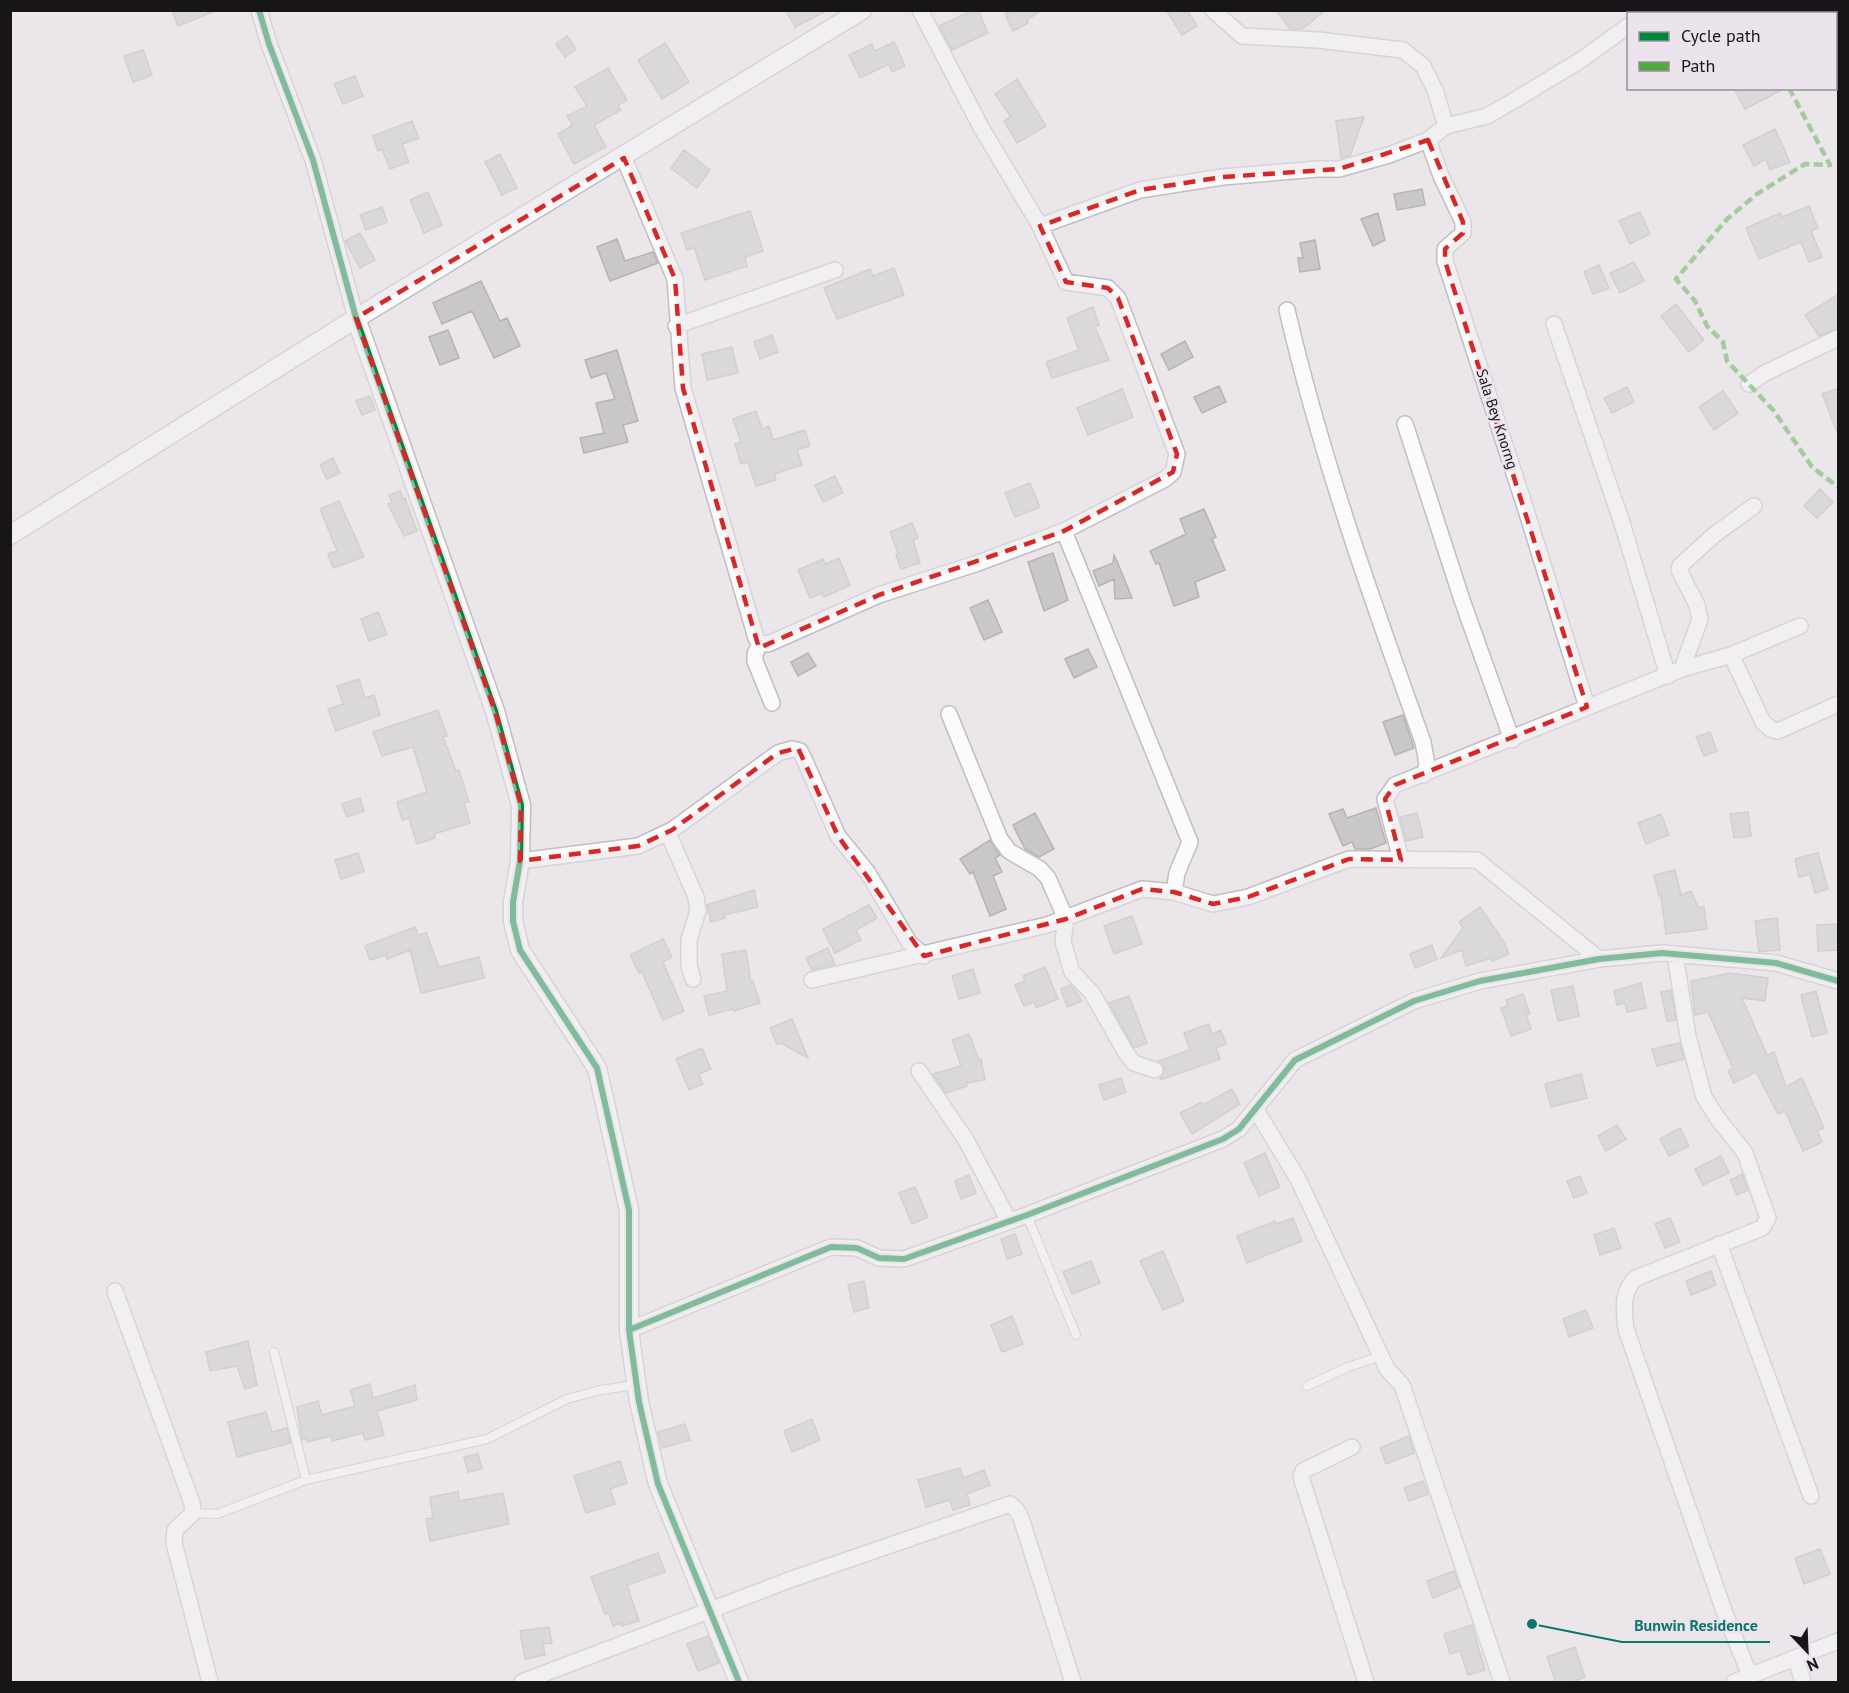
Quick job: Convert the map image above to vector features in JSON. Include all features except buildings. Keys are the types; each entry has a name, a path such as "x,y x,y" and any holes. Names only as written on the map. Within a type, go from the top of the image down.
{"street":[{"path":"259,10 269,44 313,160 352,321 495,711 521,805 520,861 513,902 513,921 520,950 597,1068 629,1210 629,1330 636,1385 658,1484 740,1683"},
{"path":"760,643 773,642 879,595 978,563 1064,531 1165,479 1173,472 1177,454 1118,298 1108,288 1066,282 1040,226 982,129 920,10"},
{"path":"1213,10 1242,36 1318,40 1403,50 1423,66 1436,90 1446,126"},
{"path":"10,535 319,341 624,158 861,11"},
{"path":"1040,226 1140,190 1223,177 1339,169 1389,155 1428,140 1446,126 1487,116 1581,60 1627,27"},
{"name":"Sala Bey Knorng","path":"1428,140 1441,176 1463,222 1463,233 1445,249 1445,261 1531,523 1587,707"},
{"path":"624,158 675,279 678,291 676,326 687,408 756,638 760,643"},
{"path":"676,326 835,270"},
{"path":"1287,310 1303,379 1353,543 1423,742 1427,764 1424,776"},
{"path":"1554,324 1675,673"},
{"path":"1749,384 1765,373 1839,338"},
{"path":"1405,424 1462,600 1512,740"},
{"path":"1675,673 1700,619 1697,604 1679,570 1680,566 1714,535 1754,506"},
{"path":"1064,531 1190,843 1177,873 1174,892"},
{"path":"1401,860 1384,799 1395,785 1424,776 1587,707 1675,673 1731,655 1800,626"},
{"path":"760,643 755,660 772,703"},
{"path":"1731,655 1763,722 1771,729 1784,731 1839,704"},
{"path":"949,714 1000,839 1009,851 1044,873 1066,919 1063,942 1072,972 1092,993 1134,1063 1155,1070"},
{"path":"520,861 638,846 668,832 778,753 792,749 800,752 838,836 868,873 909,942 924,956"},
{"path":"668,832 696,897 698,911 689,939 689,966 693,979"},
{"path":"812,980 924,956 1066,919 1142,889 1174,892 1213,904 1248,897 1349,859 1477,860 1599,959"},
{"path":"629,1330 831,1247 857,1248 879,1258 904,1259 1028,1215 1222,1139 1239,1129 1295,1060 1414,1001 1480,981 1599,959 1675,954 1776,963 1839,981"},
{"path":"1675,954 1688,1036 1704,1097 1745,1153 1768,1218 1762,1228 1635,1278 1626,1291 1624,1312 1626,1329 1694,1527 1750,1676"},
{"path":"919,1071 966,1140 1008,1221"},
{"path":"1256,1110 1298,1179 1387,1369 1402,1385 1502,1683"},
{"path":"1719,1244 1811,1496"},
{"path":"115,1291 192,1503 193,1513 175,1530 174,1543 210,1683"},
{"path":"1352,1447 1303,1471 1301,1477 1366,1683"},
{"path":"522,1683 709,1611 1010,1504 1021,1518 1073,1683"},
{"path":"1734,1683 1839,1641"},
{"path":"1796,1659 1803,1683"}],"lane":[{"path":"1028,1215 1076,1335"},
{"path":"274,1352 306,1479"},
{"path":"1307,1386 1348,1367 1381,1356"},
{"path":"193,1513 217,1514 306,1479 487,1439 567,1399 600,1390 636,1385"}],"highlighted area":[{"path":"1428,140 1463,222 1463,233 1445,249 1445,261 1587,707 1395,785 1385,799 1401,860 1349,859 1248,897 1213,904 1174,892 1142,889 1066,919 924,956 838,836 798,748 778,753 672,830 638,846 520,861 521,805 495,711 356,318 624,158 675,279 683,388 759,648 879,595 1064,531 1173,472 1177,454 1118,298 1108,288 1066,282 1040,226 1140,190 1223,177 1339,169"}],"marked path":[{"path":"1790,90 1830,165 1805,164 1757,194 1727,219 1676,279 1695,301 1707,326 1723,342 1727,361 1774,411 1812,467 1838,487"}],"cycle path":[{"path":"259,10 269,44 313,160 356,318 495,711 521,805 520,861 513,902 513,921 520,950 597,1068 629,1210 629,1330 639,1402 658,1484 739,1682"},
{"path":"629,1330 831,1247 857,1248 879,1258 904,1259 1027,1215 1223,1139 1239,1129 1295,1060 1414,1001 1480,981 1599,959 1662,953 1776,963 1838,981"}],"place":[{"name":"Bunwin Residence","path":"1532,1624"}]}
